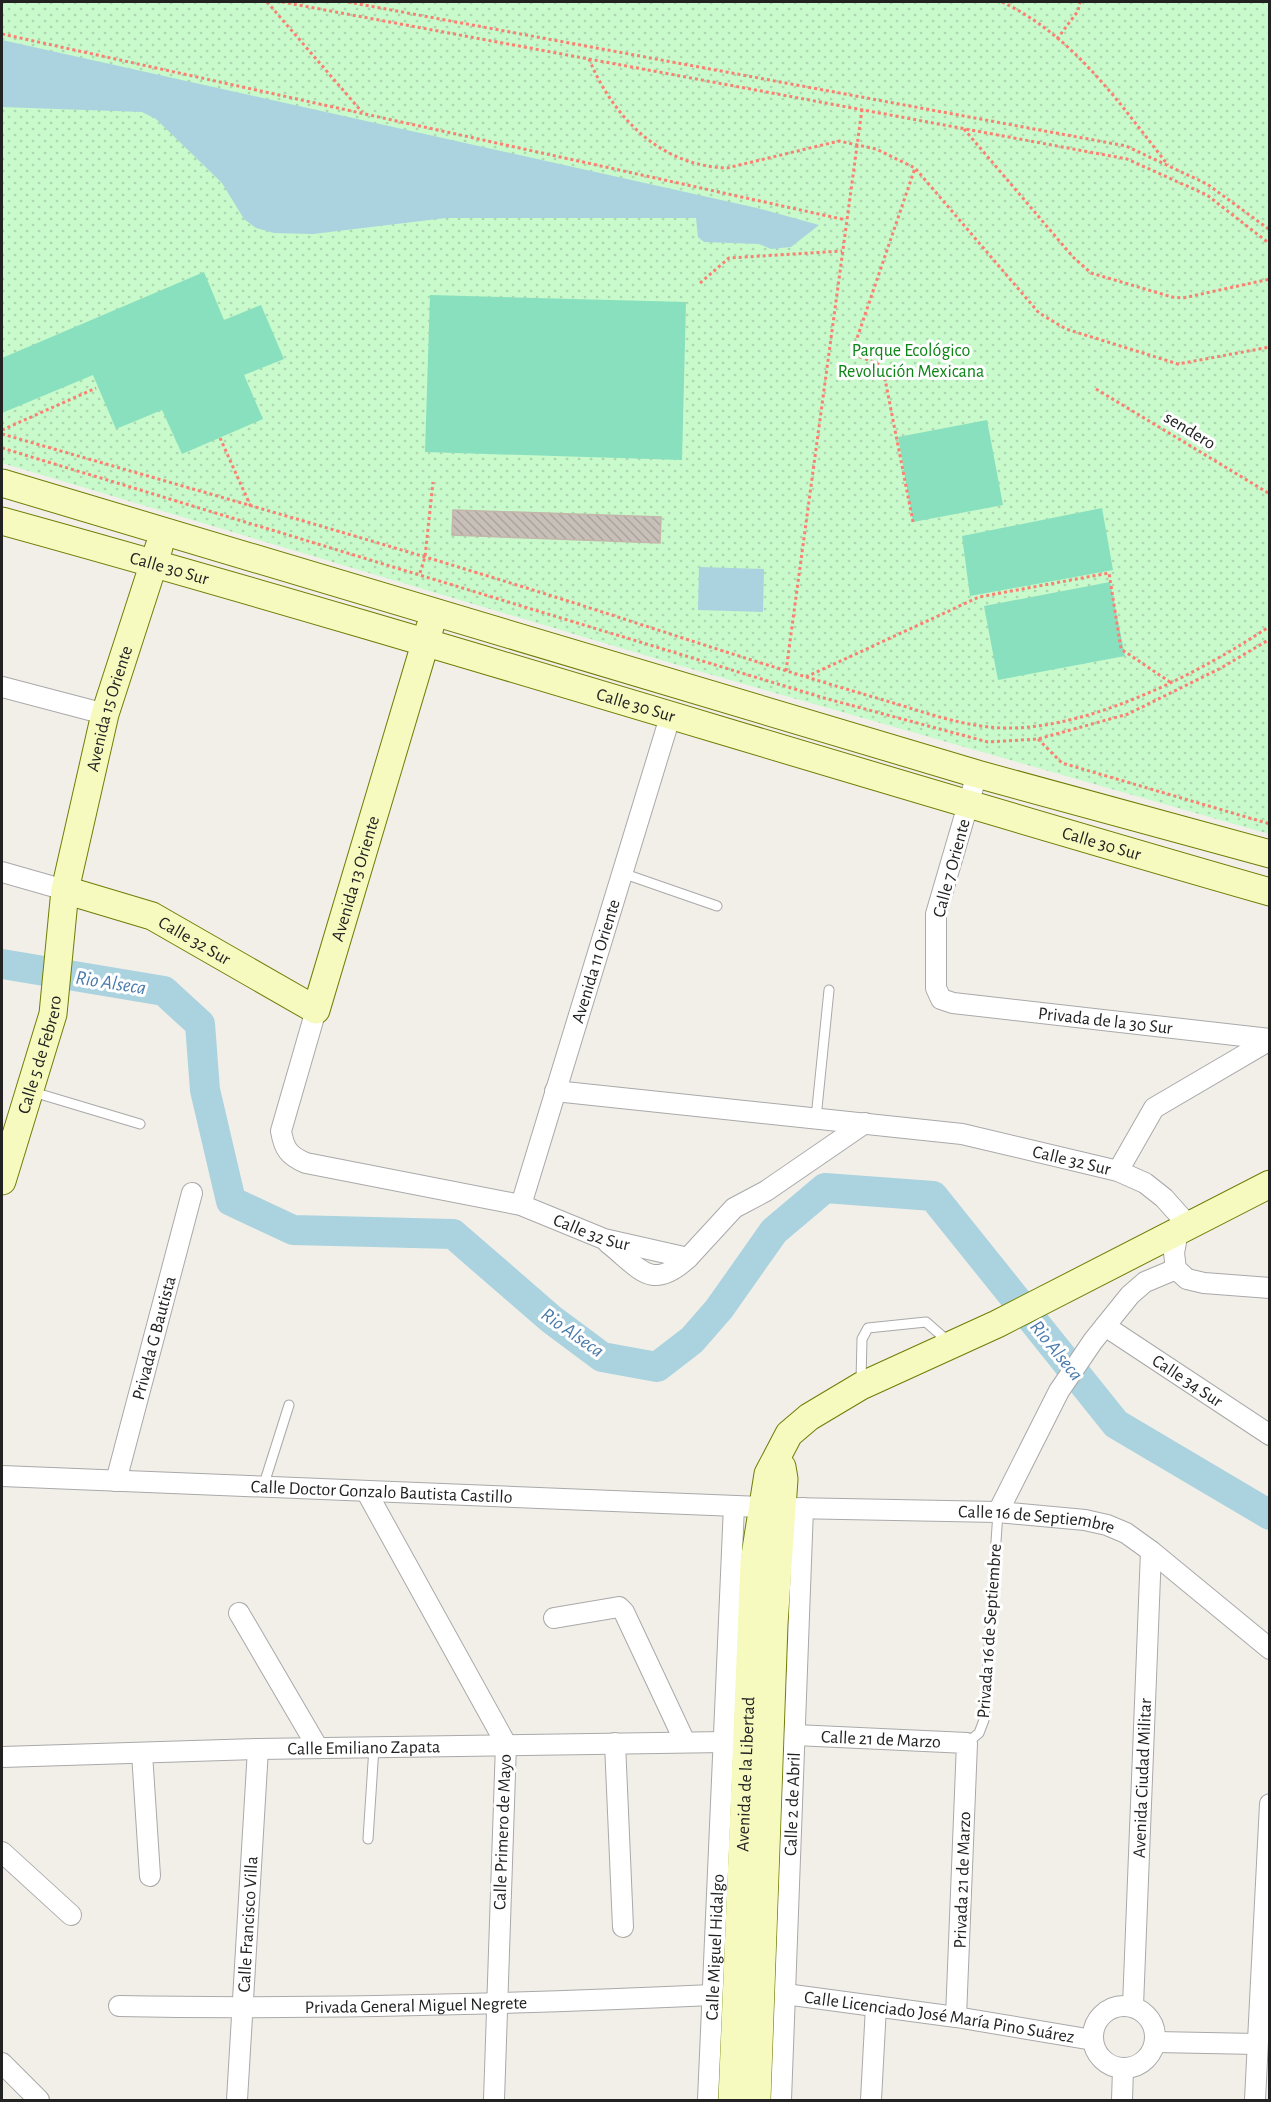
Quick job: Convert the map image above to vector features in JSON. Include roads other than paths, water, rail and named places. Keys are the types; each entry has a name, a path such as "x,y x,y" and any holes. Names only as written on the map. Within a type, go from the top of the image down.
{"main road":[{"name":"Calle 30 Sur","path":"2,483 977,774 1269,854"},
{"name":"Calle 30 Sur","path":"2,521 154,563 968,806 1269,892"},
{"name":"Avenida 15 Oriente","path":"65,890 105,714 164,530"},
{"name":"Avenida 13 Oriente","path":"316,1010 435,611"},
{"name":"Calle 32 Sur","path":"65,890 152,916 316,1010"},
{"name":"Calle 5 de Febrero","path":"2,1181 53,1014 65,890"},
{"name":"Avenida de la Libertad","path":"732,2100 763,1624 784,1479 779,1453 789,1434 809,1417 861,1386 997,1324 1269,1184"},
{"name":"Avenida de la Libertad","path":"757,2100 763,1624"}],"street":[{"path":"2,687 105,714"},
{"name":"Avenida 11 Oriente","path":"521,1205 670,717"},
{"name":"Calle 7 Oriente","path":"941,999 936,988 936,914 977,774"},
{"path":"2,872 65,890"},
{"name":"Privada de la 30 Sur","path":"941,999 953,1003 1269,1039"},
{"name":"Avenida 13 Oriente","path":"283,1146 281,1131 316,1010"},
{"path":"1118,1171 1154,1108 1269,1039"},
{"name":"Calle 32 Sur","path":"555,1091 962,1134 1118,1171 1151,1188 1164,1198 1183,1228"},
{"name":"Calle 32 Sur","path":"283,1146 292,1157 306,1163 521,1205 604,1239 688,1258 734,1209 766,1191 865,1123"},
{"name":"Privada G Bautista","path":"116,1481 192,1193"},
{"path":"1183,1228 1174,1253 1176,1269 1187,1279 1204,1283 1269,1288"},
{"path":"1117,1263 1130,1277 1130,1295"},
{"path":"998,1512 1059,1391 1099,1334 1130,1295 1158,1275 1176,1269"},
{"name":"Calle 34 Sur","path":"1099,1334 1269,1435"},
{"name":"Calle Doctor Gonzalo Bautista Castillo","path":"2,1476 781,1508"},
{"name":"Calle Primero de Mayo","path":"366,1491 506,1744 494,2100"},
{"name":"Calle Miguel Hidalgo","path":"708,2100 734,1506"},
{"name":"Calle 16 de Septiembre","path":"781,1508 998,1512 1085,1520 1107,1525 1126,1533 1151,1551 1269,1649"},
{"name":"Calle 2 de Abril","path":"781,1508 795,1735 781,2100"},
{"name":"Avenida Ciudad Militar","path":"1133,2006 1151,1551"},
{"path":"554,1618 619,1607 685,1742"},
{"path":"238,1613 318,1748"},
{"name":"Calle 21 de Marzo","path":"795,1735 967,1743"},
{"name":"Calle Emiliano Zapata","path":"2,1757 258,1749 725,1742"},
{"path":"615,1743 623,1927"},
{"name":"Privada 21 de Marzo","path":"956,2017 967,1743"},
{"name":"Calle Francisco Villa","path":"237,2100 258,1749"},
{"path":"142,1753 150,1876"},
{"path":"1255,2100 1266,1926 1269,1804"},
{"path":"2,1852 71,1915"},
{"name":"Calle Licenciado José María Pino Suárez","path":"785,1994 956,2017 1092,2040"},
{"name":"Privada General Miguel Negrete","path":"119,2006 243,2008 496,2004 712,1995"},
{"path":"871,2100 876,2006"},
{"path":"1118,2006 1133,2006 1146,2014 1155,2027 1156,2042 1150,2056 1138,2066 1123,2069 1108,2065 1098,2054 1092,2040 1095,2025 1104,2012 1118,2006"},
{"path":"1156,2042 1257,2044"},
{"path":"2,2063 39,2100"},
{"path":"1122,2100 1123,2069"}],"lane":[{"path":"622,873 717,906"},
{"path":"816,1118 829,990"},
{"path":"29,1090 140,1124"},
{"path":"861,1386 862,1339 868,1328 926,1322 952,1344"},
{"path":"263,1487 289,1405"},
{"name":"Privada 16 de Septiembre","path":"967,1743 979,1733 984,1720 998,1512"},
{"path":"368,1839 374,1747"}],"water":[{"path":"2,40 757,208 819,225 791,247 771,249 759,244 704,242 698,237 696,218 446,218 313,234 274,233 256,228 244,219 222,183 156,119 142,112 2,107"},
{"path":"699,567 764,569 763,612 698,610"}],"waterway":[{"name":"Rio Alseca","path":"2,964 164,991 200,1024 205,1090 231,1201 293,1230 453,1234 551,1319 602,1357 657,1367 692,1340 719,1309 774,1231 825,1188 933,1196 1116,1424 1270,1515"}],"park label":[{"name":"Parque Ecológico Revolución Mexicana","path":"911,360"}]}
